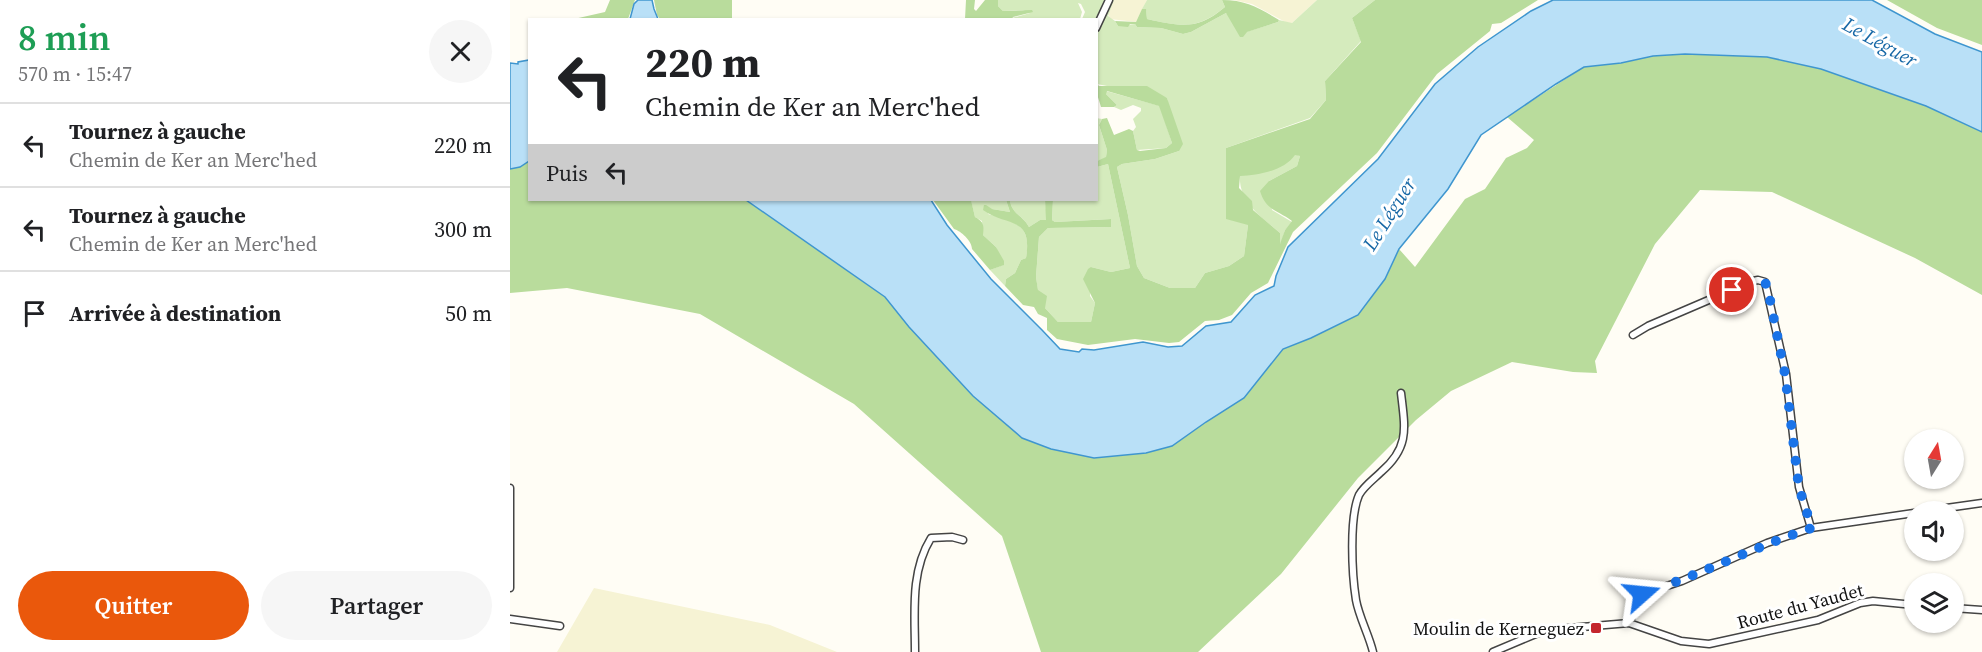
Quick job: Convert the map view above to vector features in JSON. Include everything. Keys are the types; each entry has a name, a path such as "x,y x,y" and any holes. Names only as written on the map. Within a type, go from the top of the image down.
{"street":[{"path":"1098,24 1109,0"},
{"path":"1633,335 1648,326 1753,280 1765,282 1785,374 1799,488 1812,528"},
{"path":"1373,652 1356,601 1353,547 1355,511 1363,490 1396,458 1403,446 1401,393"},
{"path":"510,488 510,588"},
{"path":"1964,506 1982,504"},
{"path":"1629,623 1642,594 1682,581 1767,543 1812,528 1904,514"},
{"path":"915,652 916,574 922,553 930,538 952,537 963,540"},
{"name":"Route du Yaudet","path":"1493,652 1538,633 1558,628 1629,623 1681,640 1709,644 1818,620 1860,603 1873,601 1904,603"},
{"path":"1964,609 1982,610"},
{"path":"510,619 560,626"}],"shaded area":[{"path":"1114,0 1147,0 1136,22 1110,19 1108,13"},
{"path":"1234,0 1317,0 1289,24 1252,4"},
{"path":"594,588 770,625 837,652 557,652"}],"green space":[{"path":"610,0 635,0 628,18 578,18 605,12"},
{"path":"654,0 732,0 732,18 659,18"},
{"path":"966,0 975,0 974,9 976,11 985,0 998,0 998,6 1003,11 1032,10 1033,12 1012,18 965,18"},
{"path":"998,0 1108,0 1098,23 1098,18 1082,18 1085,12 1078,3 1082,12 1080,18 1012,18 1030,13 1023,10 1003,11 998,6"},
{"path":"1111,0 1114,0 1108,16 1118,26 1135,24 1137,27 1161,28 1183,34 1226,13 1246,32 1279,20 1292,23 1317,0 1375,0 1352,18 1361,41 1325,81 1326,100 1310,118 1226,148 1248,225 1244,256 1229,266 1205,273 1195,288 1170,288 1144,278 1137,266 1117,167 1179,151 1167,98 1098,84 1098,31"},
{"path":"1147,0 1222,0 1225,7 1205,20 1179,25 1147,19 1146,10 1142,9"},
{"path":"1222,0 1238,1 1279,20 1247,32 1243,37 1240,37 1226,13 1183,34 1161,28 1137,27 1135,24 1130,24 1128,27 1118,26 1115,21 1136,22 1142,9 1146,9 1147,19 1188,25 1215,15 1225,7"},
{"path":"1375,0 1538,0 1501,23 1492,24 1490,31 1437,74 1377,153 1293,232 1268,283 1251,293 1232,315 1219,320 1205,321 1179,342 1135,339 1088,345 1057,339 1047,330 1047,318 1038,314 1034,307 1023,305 1005,286 1006,279 1015,273 1021,260 1026,258 1025,235 1022,228 1016,224 983,210 986,205 992,209 1010,212 1006,201 1010,201 1015,211 1029,227 1040,220 1046,220 1045,201 1053,201 1052,220 1055,222 1111,219 1111,227 1048,228 1039,237 1036,277 1038,290 1047,296 1045,308 1058,322 1091,322 1095,303 1083,279 1088,269 1091,267 1111,272 1130,268 1108,164 1098,167 1098,161 1106,157 1107,150 1099,125 1102,119 1107,118 1114,135 1129,129 1133,131 1137,150 1140,151 1166,148 1172,143 1159,106 1107,91 1106,94 1117,105 1101,107 1098,85 1147,86 1167,98 1183,144 1179,151 1117,167 1137,266 1144,278 1170,288 1195,288 1205,273 1229,266 1244,256 1248,225 1226,219 1226,148 1310,119 1326,100 1325,81 1361,42 1352,18","holes":["1295,155 1300,156 1297,166 1269,181 1260,191 1269,206 1292,221 1285,230 1280,244 1280,233 1253,210 1252,201 1239,188 1240,176 1255,175 1278,168"]},
{"path":"1887,0 1982,0 1982,45 1937,28"},
{"path":"1685,54 1767,57 1821,69 1926,106 1982,132 1982,295 1915,258 1772,192 1700,190 1655,244 1595,361 1597,373 1573,372 1512,362 1451,391 1416,420 1358,478 1281,574 1198,652 1041,652 1002,536 854,404 700,314 567,288 510,293 510,169 520,167 528,162 528,201 747,201 885,297 909,327 973,396 1022,438 1094,458 1146,453 1172,446 1206,422 1283,349 1357,315 1385,279 1399,249 1415,267 1465,199 1485,189 1506,158 1527,148 1534,140 1507,117 1584,67 1621,63 1653,56"},
{"path":"1106,91 1160,106 1172,143 1166,148 1137,150 1133,131 1136,127 1133,119 1141,108 1133,105 1121,110 1114,107 1117,105 1106,94"},
{"path":"1098,118 1102,119 1099,125 1107,150 1106,158 1098,161"},
{"path":"1295,154 1300,156 1297,166 1269,181 1272,210 1292,222 1285,230 1281,244 1279,243 1280,233 1247,201 1240,185 1240,175"},
{"path":"1108,164 1130,268 1111,272 1091,267 1090,296 1095,303 1091,322 1058,322 1045,308 1038,291 1036,277 1039,237 1048,228 1111,227 1110,219 1055,222 1052,220 1053,201 1098,201 1098,167"},
{"path":"934,201 971,201 975,217 983,224 983,235 996,247 1004,265 990,270 972,249 963,234 954,229"},
{"path":"971,201 1006,201 1010,212 992,209 988,214 1013,222 1024,231 1027,247 1026,258 1021,260 1015,273 1006,279 1005,286 990,270 1003,265 996,247 983,235 982,221 975,217"},
{"path":"1010,201 1045,201 1047,220 1040,220 1029,227"}],"water":[{"path":"638,0 652,0 658,18 630,18 634,4"},
{"name":"Le Léguer","path":"1553,0 1872,0 1935,34 1982,52 1982,132 1926,106 1821,69 1767,57 1685,54 1653,56 1621,63 1584,67 1481,135 1448,189 1399,249 1385,279 1358,315 1283,349 1244,398 1172,446 1146,453 1094,458 1051,449 1022,438 973,396 909,327 885,297 747,201 932,201 947,225 991,279 1060,349 1079,352 1082,349 1094,350 1143,342 1168,347 1182,346 1206,326 1231,322 1255,295 1274,286 1288,247 1378,159 1435,84 1478,47 1531,11"},
{"path":"528,60 528,162 520,167 510,169 510,63 518,64 518,62"}],"place":[{"name":"Moulin de Kerneguez","path":"1596,628"}],"route":[{"path":"1642,594 1682,581 1767,543 1812,528 1799,488 1785,374 1767,285 1762,280 1753,280 1732,290"}]}
